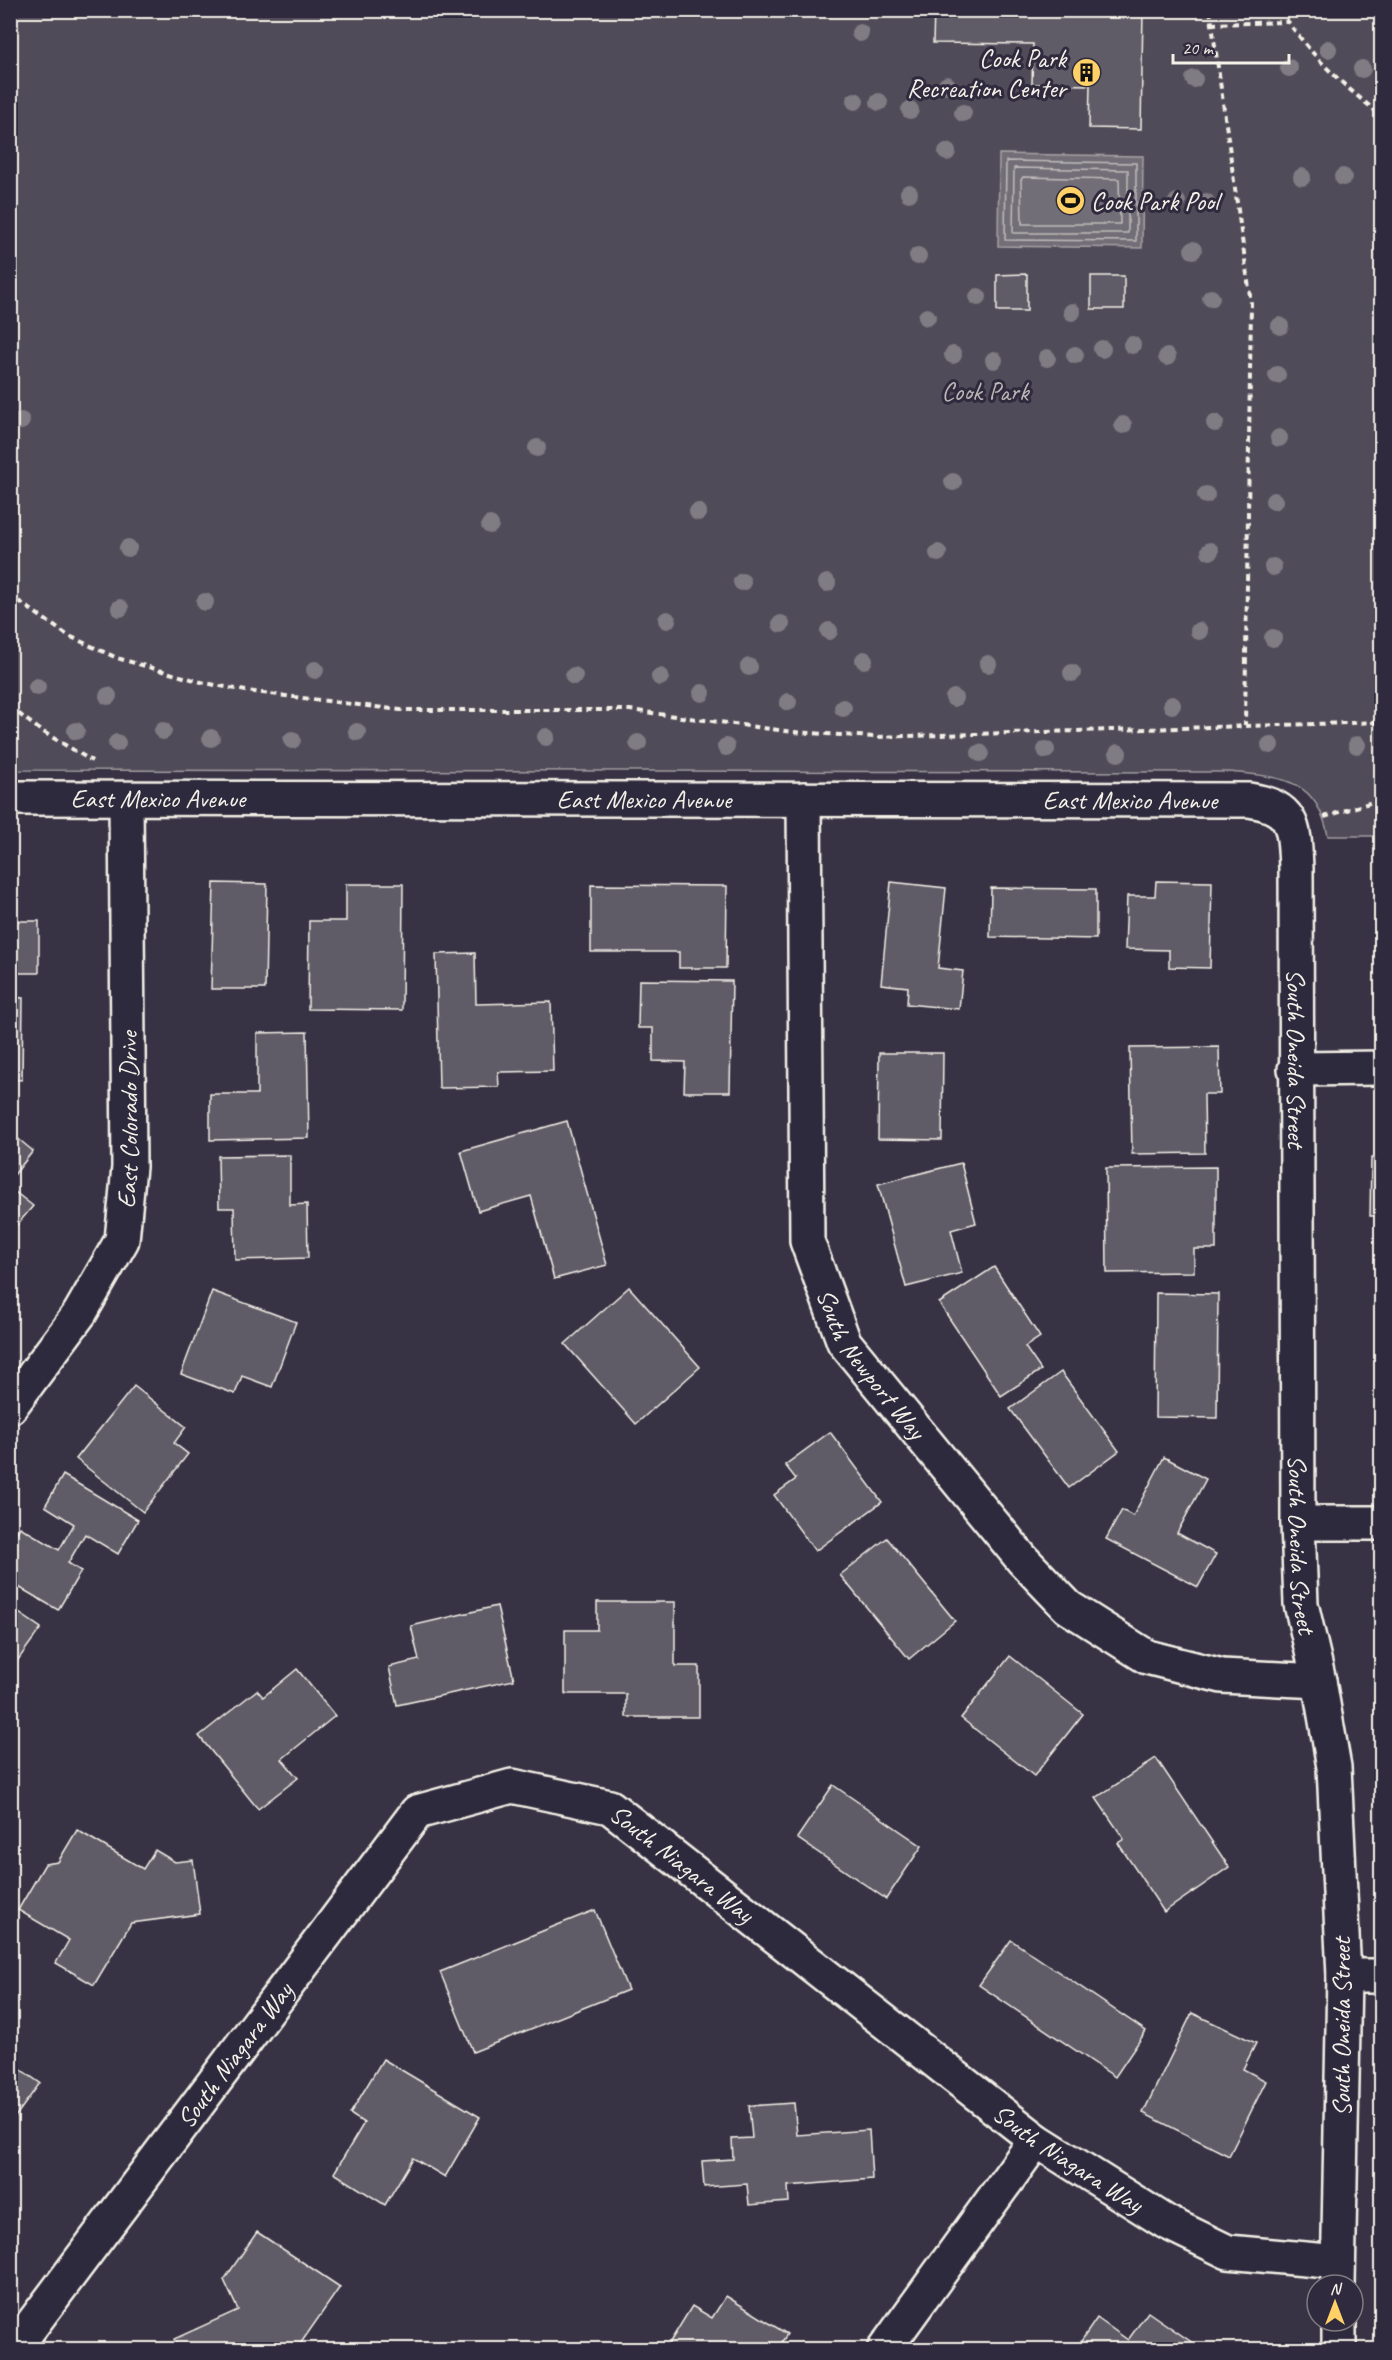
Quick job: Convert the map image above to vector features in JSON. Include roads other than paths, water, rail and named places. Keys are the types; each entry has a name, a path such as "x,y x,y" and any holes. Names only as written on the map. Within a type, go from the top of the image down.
{"street":[{"name":"East Mexico Avenue","path":"10,798 1249,800 1284,816"},
{"name":"East Colorado Drive","path":"10,1407 80,1313 122,1240 129,1167 126,798"},
{"name":"South Newport Way","path":"804,798 807,1241 844,1342 1022,1559 1068,1607 1147,1657 1222,1676 1319,1681"},
{"name":"South Oneida Street","path":"1284,816 1296,868 1295,1069 1300,1604 1319,1681 1334,1767 1344,1976 1338,2273"},
{"path":"1295,1069 1382,1068"},
{"path":"1298,1523 1382,1523"},
{"name":"South Niagara Way","path":"13,2349 417,1812 512,1786 610,1807 1036,2140 1166,2222 1228,2252 1333,2273"},
{"path":"1344,1976 1382,1976"},
{"path":"885,2349 1036,2140"},
{"path":"1339,2333 1339,2349"}],"water":[{"name":"Cook Park Pool","path":"999,154 1143,156 1142,248 998,246"}],"place":[{"name":"Cook Park Recreation Center","path":"1087,73"},
{"name":"Cook Park Pool","path":"1070,201"}],"park label":[{"name":"Cook Park","path":"985,391"}]}
